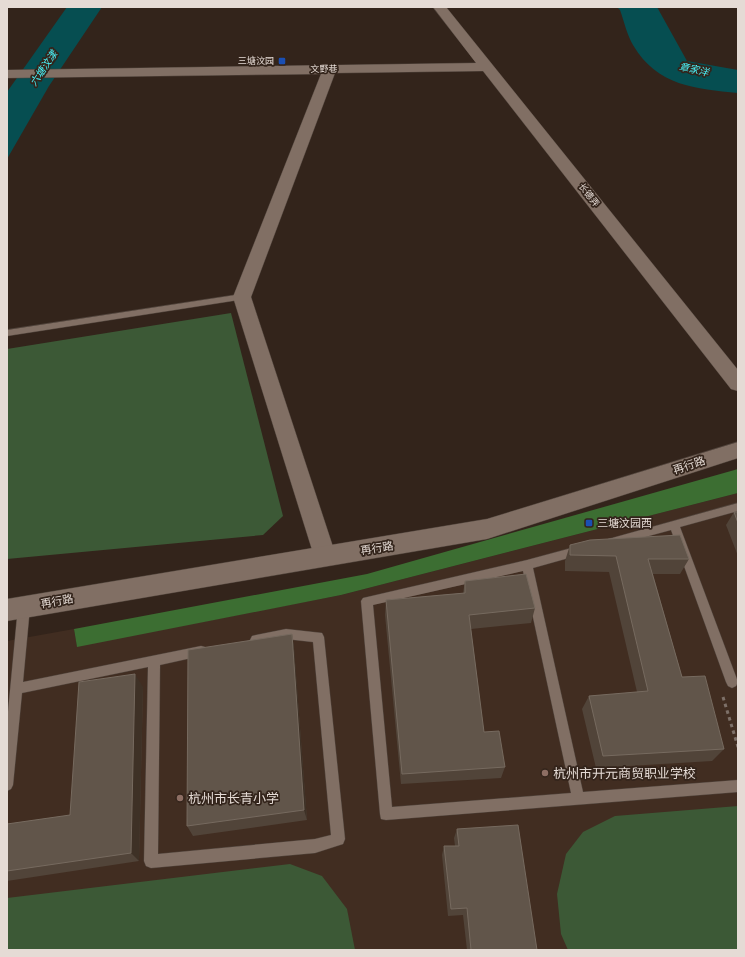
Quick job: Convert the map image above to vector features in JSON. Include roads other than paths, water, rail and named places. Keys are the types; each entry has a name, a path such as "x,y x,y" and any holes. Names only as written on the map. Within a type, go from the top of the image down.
{"street":[{"name":"长德弄","path":"439,7 738,384"},
{"name":"文野巷","path":"7,74 488,67"},
{"path":"325,556 242,297 330,69"},
{"name":"再行路","path":"16,608 486,529 738,450"}],"lane":[{"path":"7,333 242,297"},
{"path":"738,507 527,565 368,601 386,814 738,786"},
{"path":"674,525 732,682"},
{"path":"527,565 578,798"},
{"path":"7,785 16,688 12,676 16,608"},
{"path":"154,661 151,861 315,846 338,839 318,637 286,634 247,642"},
{"path":"16,688 216,648"}],"water":[{"name":"六塘汶漾","path":"67,7 102,7 49,86 7,159 7,92"},
{"name":"章家洋","path":"617,7 657,7 687,61 738,70 738,93 707,90 679,83 654,69 643,59 633,45 620,10"}],"place":[{"name":"三塘汶园","path":"282,61"},
{"name":"三塘汶园西","path":"589,523"},
{"name":"杭州市开元商贸职业学校","path":"545,773"},
{"name":"杭州市长青小学","path":"180,798"}]}
